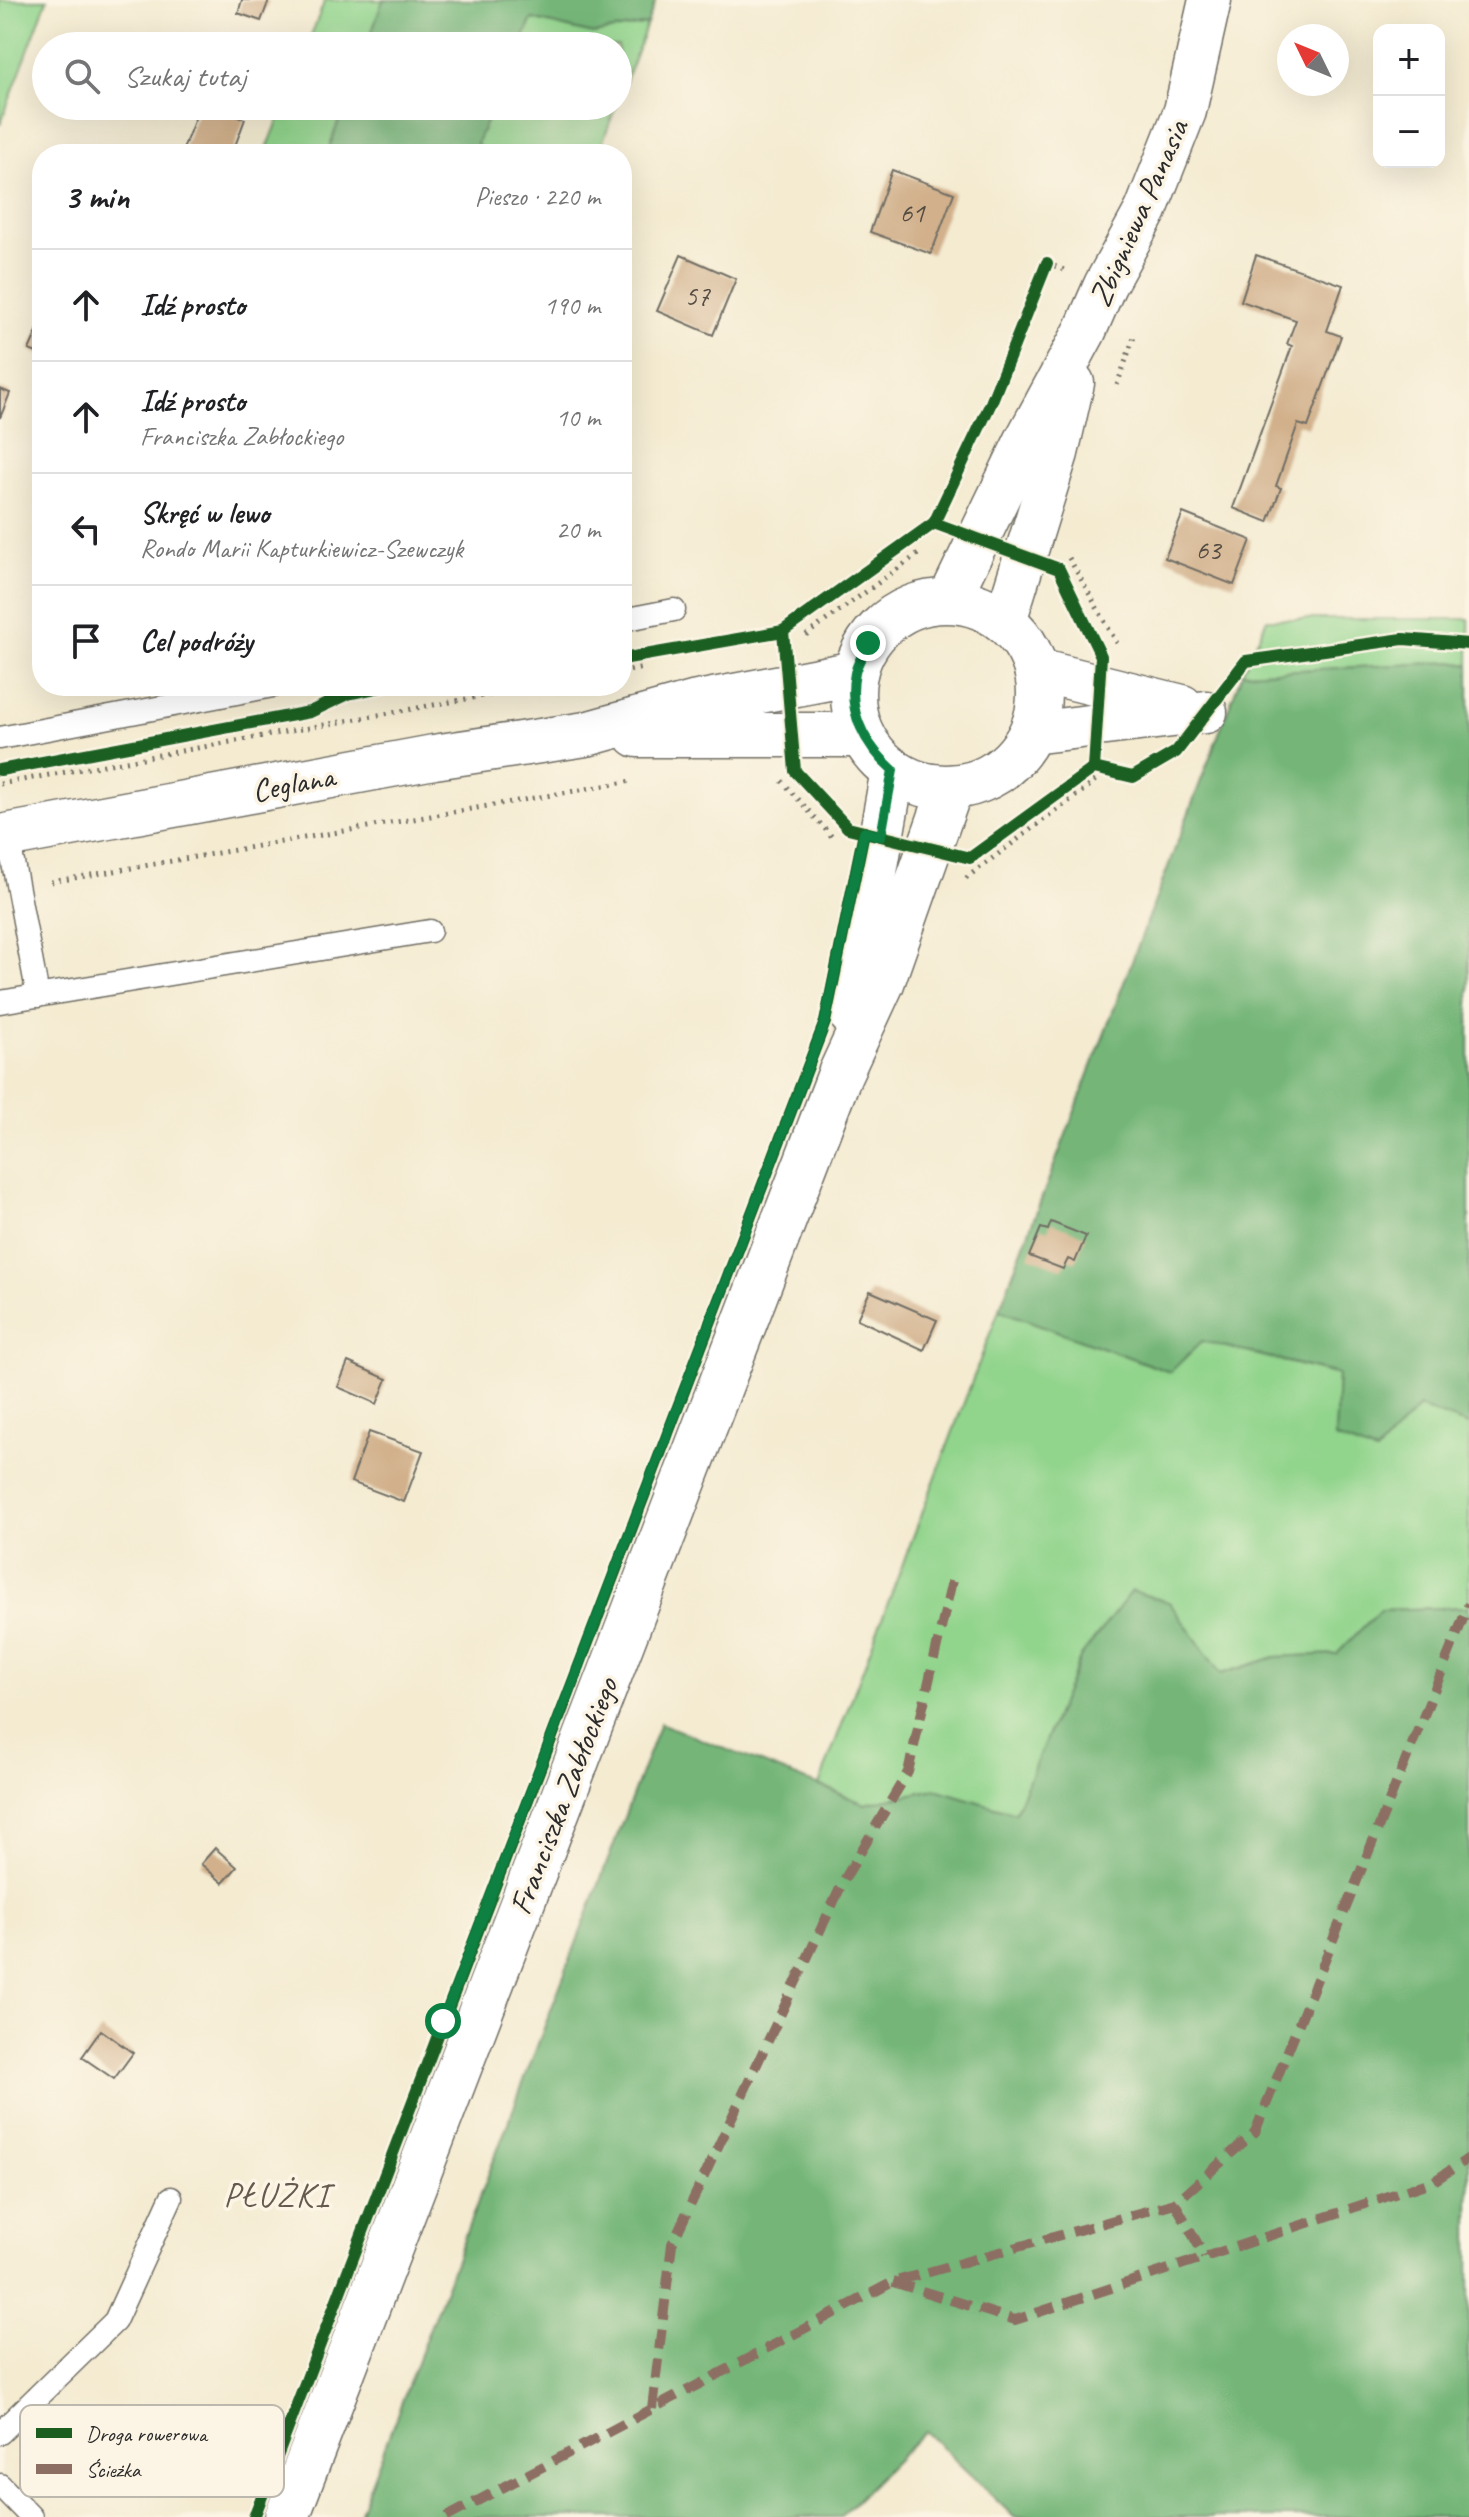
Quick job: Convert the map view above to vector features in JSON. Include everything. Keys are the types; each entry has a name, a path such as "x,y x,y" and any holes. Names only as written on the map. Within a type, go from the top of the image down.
{"street":[{"name":"Zbigniewa Panasia","path":"949,600 962,534 1026,440 1146,210 1185,111 1210,0"},
{"name":"Zbigniewa Panasia","path":"1005,621 1057,453 1085,331"},
{"path":"949,600 979,606 1005,621 1025,643 1037,670 1040,702 1031,733 1012,760 984,780 951,787 921,784 893,770 875,755 862,735 854,704 855,673 868,643 889,620 917,605 949,600"},
{"name":"Ceglana","path":"4,837 434,757 586,734 697,703 786,665 855,673"},
{"path":"1037,670 1118,706"},
{"path":"1031,733 1118,706"},
{"name":"Ceglana","path":"586,734 862,735"},
{"name":"Franciszka Zabłockiego","path":"840,1074 893,770"},
{"name":"Franciszka Zabłockiego","path":"287,2517 840,1074 882,983 951,787"}],"lane":[{"path":"632,618 674,610"},
{"path":"0,738 220,696"},
{"path":"4,837 38,996"},
{"path":"0,1002 430,931"},
{"path":"29,2405 115,2321 171,2198"},
{"path":"0,2433 20,2414"},
{"path":"0,2485 31,2517"}],"path":[{"path":"1042,277 1047,263 1105,285"},
{"path":"1056,283 1062,269"},
{"path":"1115,391 1136,332"},
{"path":"786,665 794,644 940,539 962,534"},
{"path":"963,880 1088,787 1115,761 1120,648 1066,551"},
{"path":"632,659 651,660"},
{"path":"632,668 651,660"},
{"path":"0,784 483,696"},
{"path":"929,848 970,858 1094,768 1119,774"},
{"path":"775,772 843,848"},
{"path":"17,888 635,781"}],"green space":[{"path":"0,0 47,0 35,32 32,32 32,40 0,125"},
{"path":"325,0 383,0 372,32 312,32"},
{"path":"383,0 656,0 647,24 604,32 585,32 532,19 526,32 372,32"},
{"path":"532,19 585,32 526,32"},
{"path":"647,24 632,64 632,32 604,32"},
{"path":"278,120 339,120 331,144 269,144"},
{"path":"339,120 487,120 478,144 331,144"},
{"path":"487,120 611,120 602,144 477,142"},
{"path":"1267,619 1469,619 1469,665 1452,662 1242,673"},
{"path":"1452,662 1469,665 1469,1425 1419,1407 1376,1453 1335,1438 1338,1374 1202,1341 1170,1372 999,1310 1242,673"},
{"path":"999,1310 1170,1372 1202,1341 1338,1375 1335,1438 1419,1407 1469,1425 1469,1607 1380,1610 1337,1654 1275,1657 1221,1674 1169,1603 1081,1656 1015,1813 935,1789 865,1804 819,1785"},
{"path":"1132,1591 1169,1602 1221,1674 1275,1657 1337,1654 1380,1610 1469,1607 1469,2517 1014,2517 925,2431 840,2517 358,2517 660,1723 865,1804 935,1789 1015,1813 1081,1656"}],"building":[{"path":"242,0 269,0 261,21 238,13"},
{"path":"194,120 245,120 236,144 185,144"},
{"path":"892,170 954,193 931,254 870,232"},
{"path":"681,255 736,279 713,335 657,311"},
{"path":"1256,255 1343,285 1327,331 1341,336 1308,427 1298,424 1276,486 1281,488 1268,522 1233,508 1292,346 1287,344 1296,320 1241,301"},
{"path":"0,389 10,393 0,418"},
{"path":"1183,513 1251,540 1234,585 1165,558"},
{"path":"1051,1222 1086,1236 1075,1262 1068,1259 1063,1269 1029,1256 1041,1228 1048,1230"},
{"path":"870,1291 937,1320 924,1350 857,1319"},
{"path":"348,1362 387,1379 377,1404 338,1387"},
{"path":"369,1432 423,1451 404,1502 351,1482"},
{"path":"215,1848 237,1867 223,1883 201,1864"},
{"path":"101,2030 133,2053 114,2079 82,2057"}],"marked path":[{"path":"652,2409 672,2244 844,1880 908,1772 954,1572"},
{"path":"447,2517 893,2282 1175,2203 1255,2132 1469,1604"},
{"path":"893,2282 1015,2320 1434,2181 1469,2158"},
{"path":"1175,2203 1205,2257"}],"cycle path":[{"path":"632,657 783,631 934,523 991,403 1047,263"},
{"path":"934,523 1059,569 1101,656 1094,768"},
{"path":"783,631 795,771 848,828 970,858 1094,768 1133,777 1176,752 1246,661 1403,639 1469,644"},
{"path":"0,770 310,712 344,696"},
{"path":"284,2438 825,1022 864,832"},
{"path":"254,2517 262,2497"}],"district":[{"name":"PŁUŻKI","path":"277,2194"}],"route":[{"path":"443,2021 825,1022 864,832 881,836 893,770 875,755 862,735 854,704 855,673 868,643"}]}
